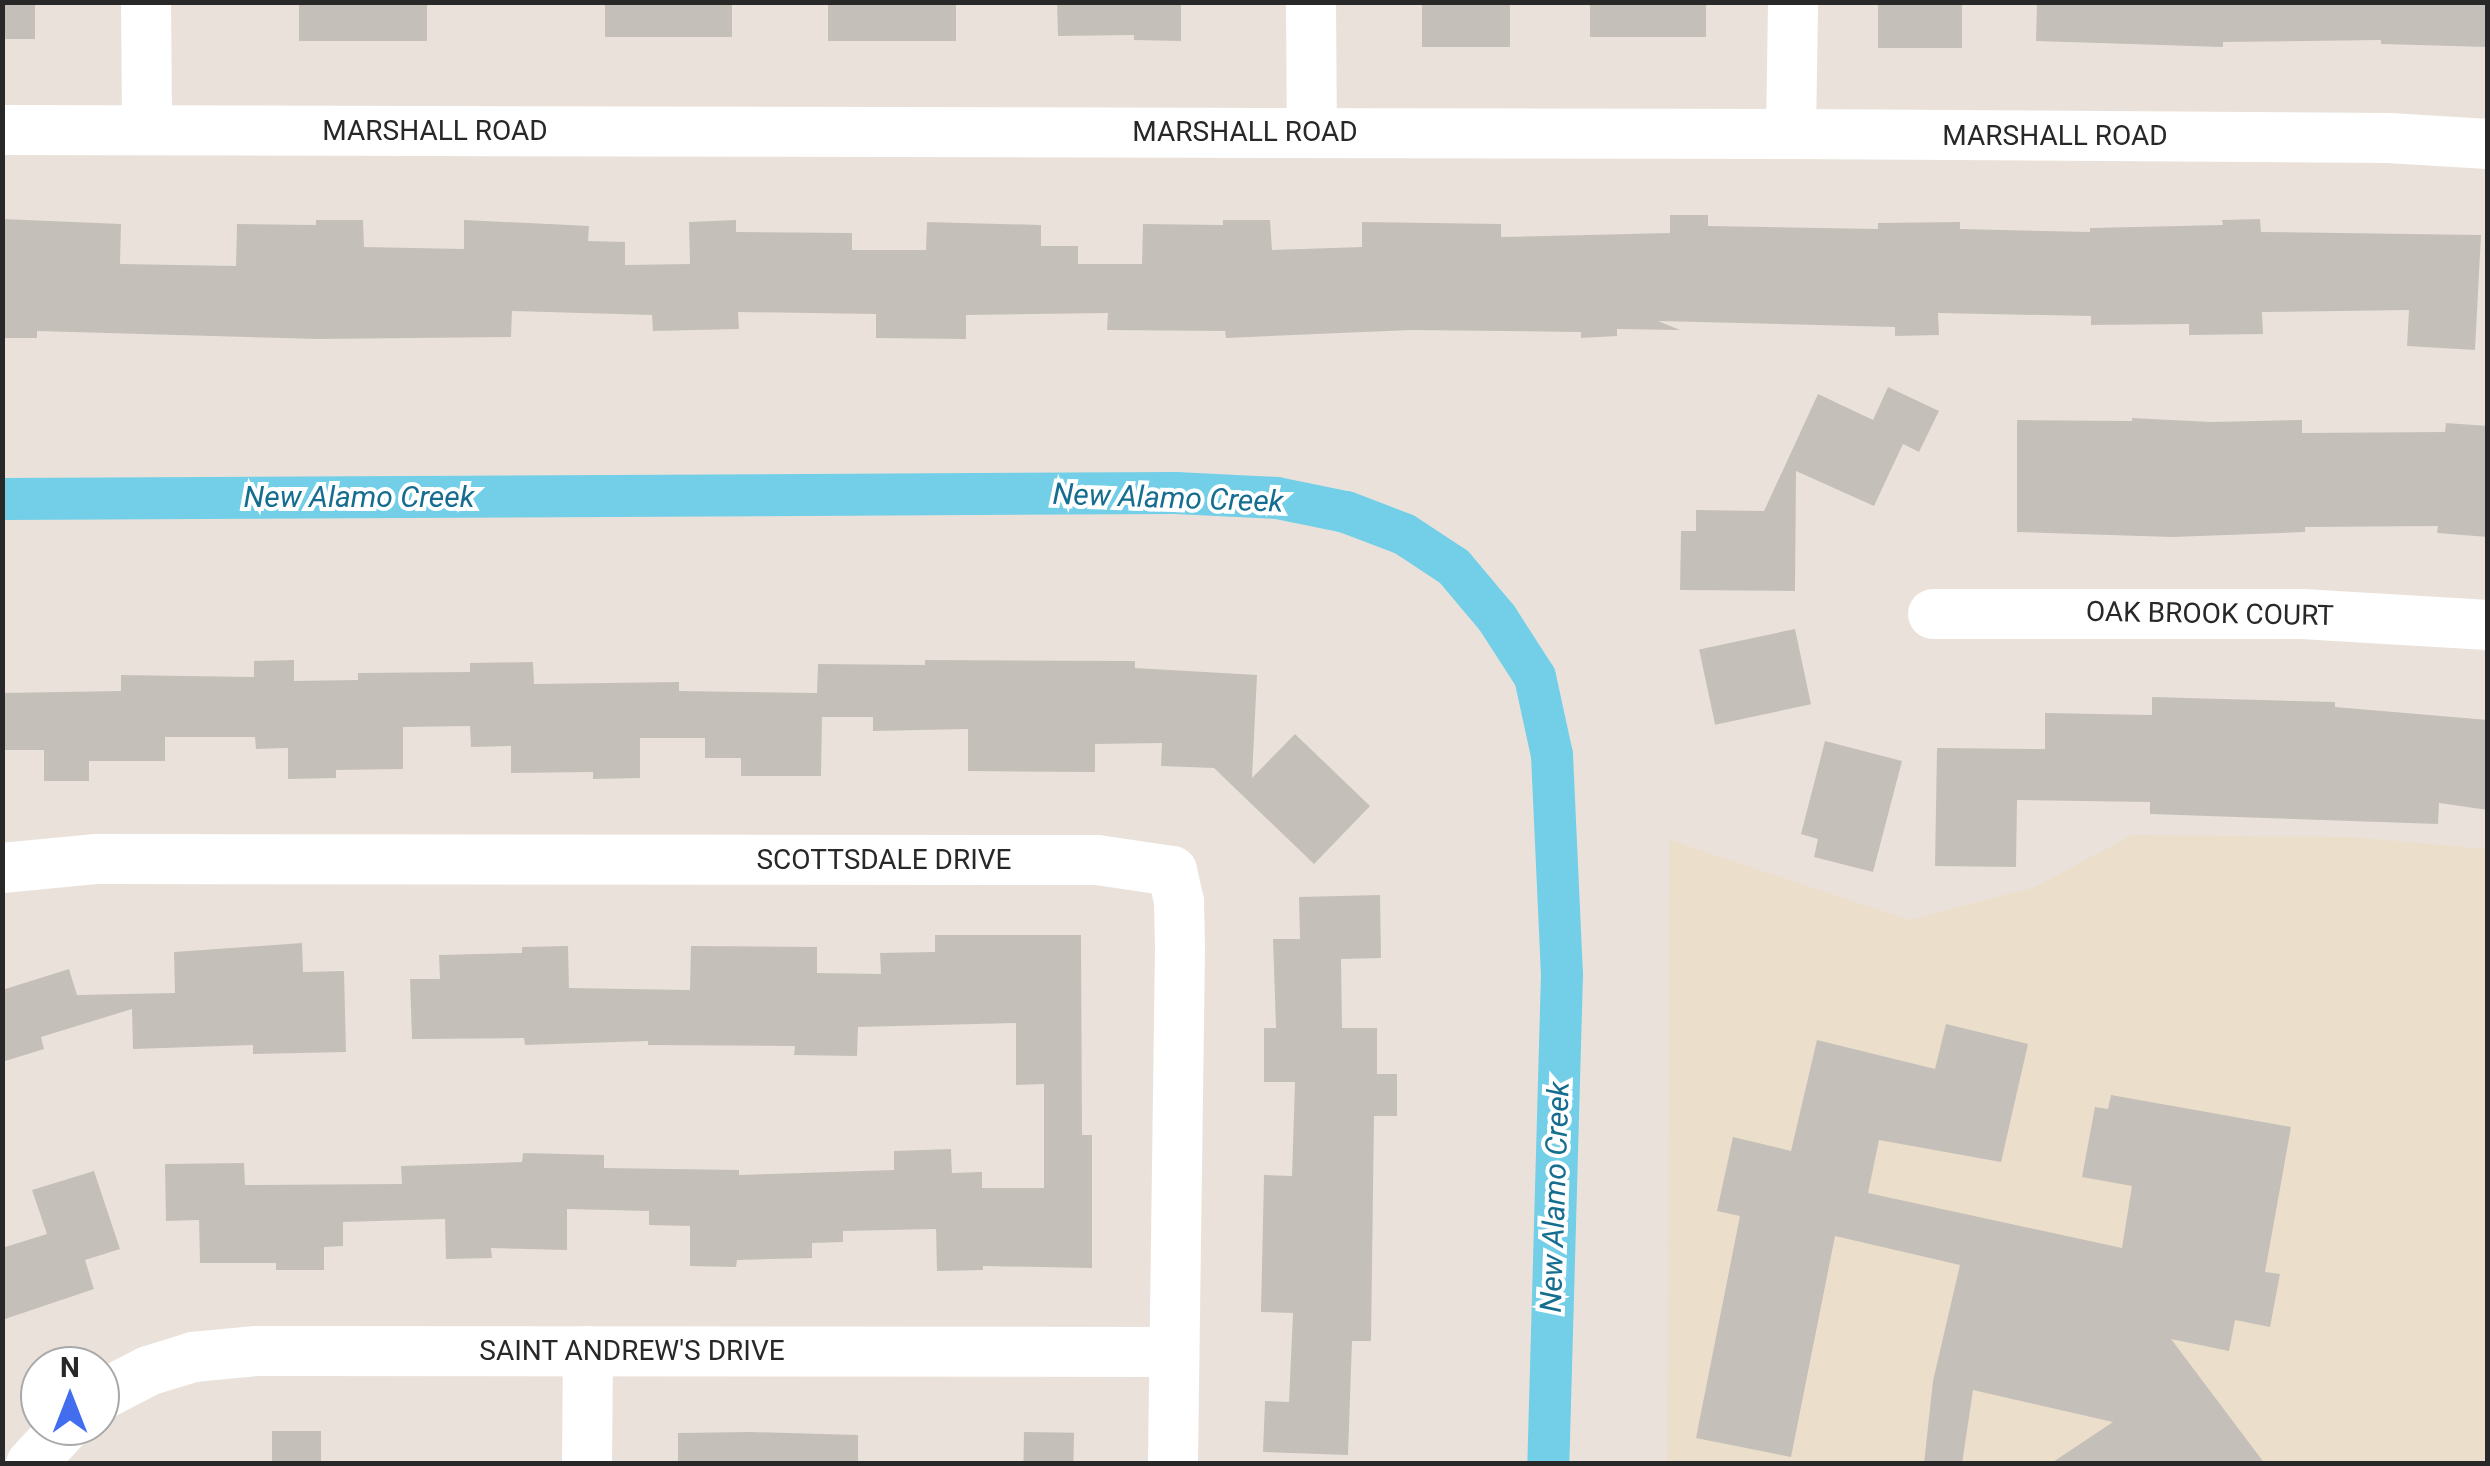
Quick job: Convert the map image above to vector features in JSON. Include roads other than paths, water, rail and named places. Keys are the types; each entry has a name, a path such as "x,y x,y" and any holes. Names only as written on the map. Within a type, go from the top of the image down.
{"street":[{"path":"146,2 147,130"},
{"path":"1312,2 1312,132"},
{"path":"1791,134 1793,2"},
{"name":"MARSHALL ROAD","path":"2,130 1791,134 2389,138 2488,144"},
{"name":"OAK BROOK COURT","path":"1933,614 2302,614 2488,625"},
{"name":"SCOTTSDALE DRIVE","path":"2,868 95,859 1097,860 1172,872 1180,902 1173,1464"},
{"path":"587,1464 588,1352"},
{"name":"SAINT ANDREW'S DRIVE","path":"120,1386 148,1371 209,1356 1174,1352"}],"waterway":[{"name":"New Alamo Creek","path":"2,499 1176,493 1277,498 1346,512 1404,534 1454,567 1497,618 1535,677 1552,755 1562,974 1548,1464"}]}
